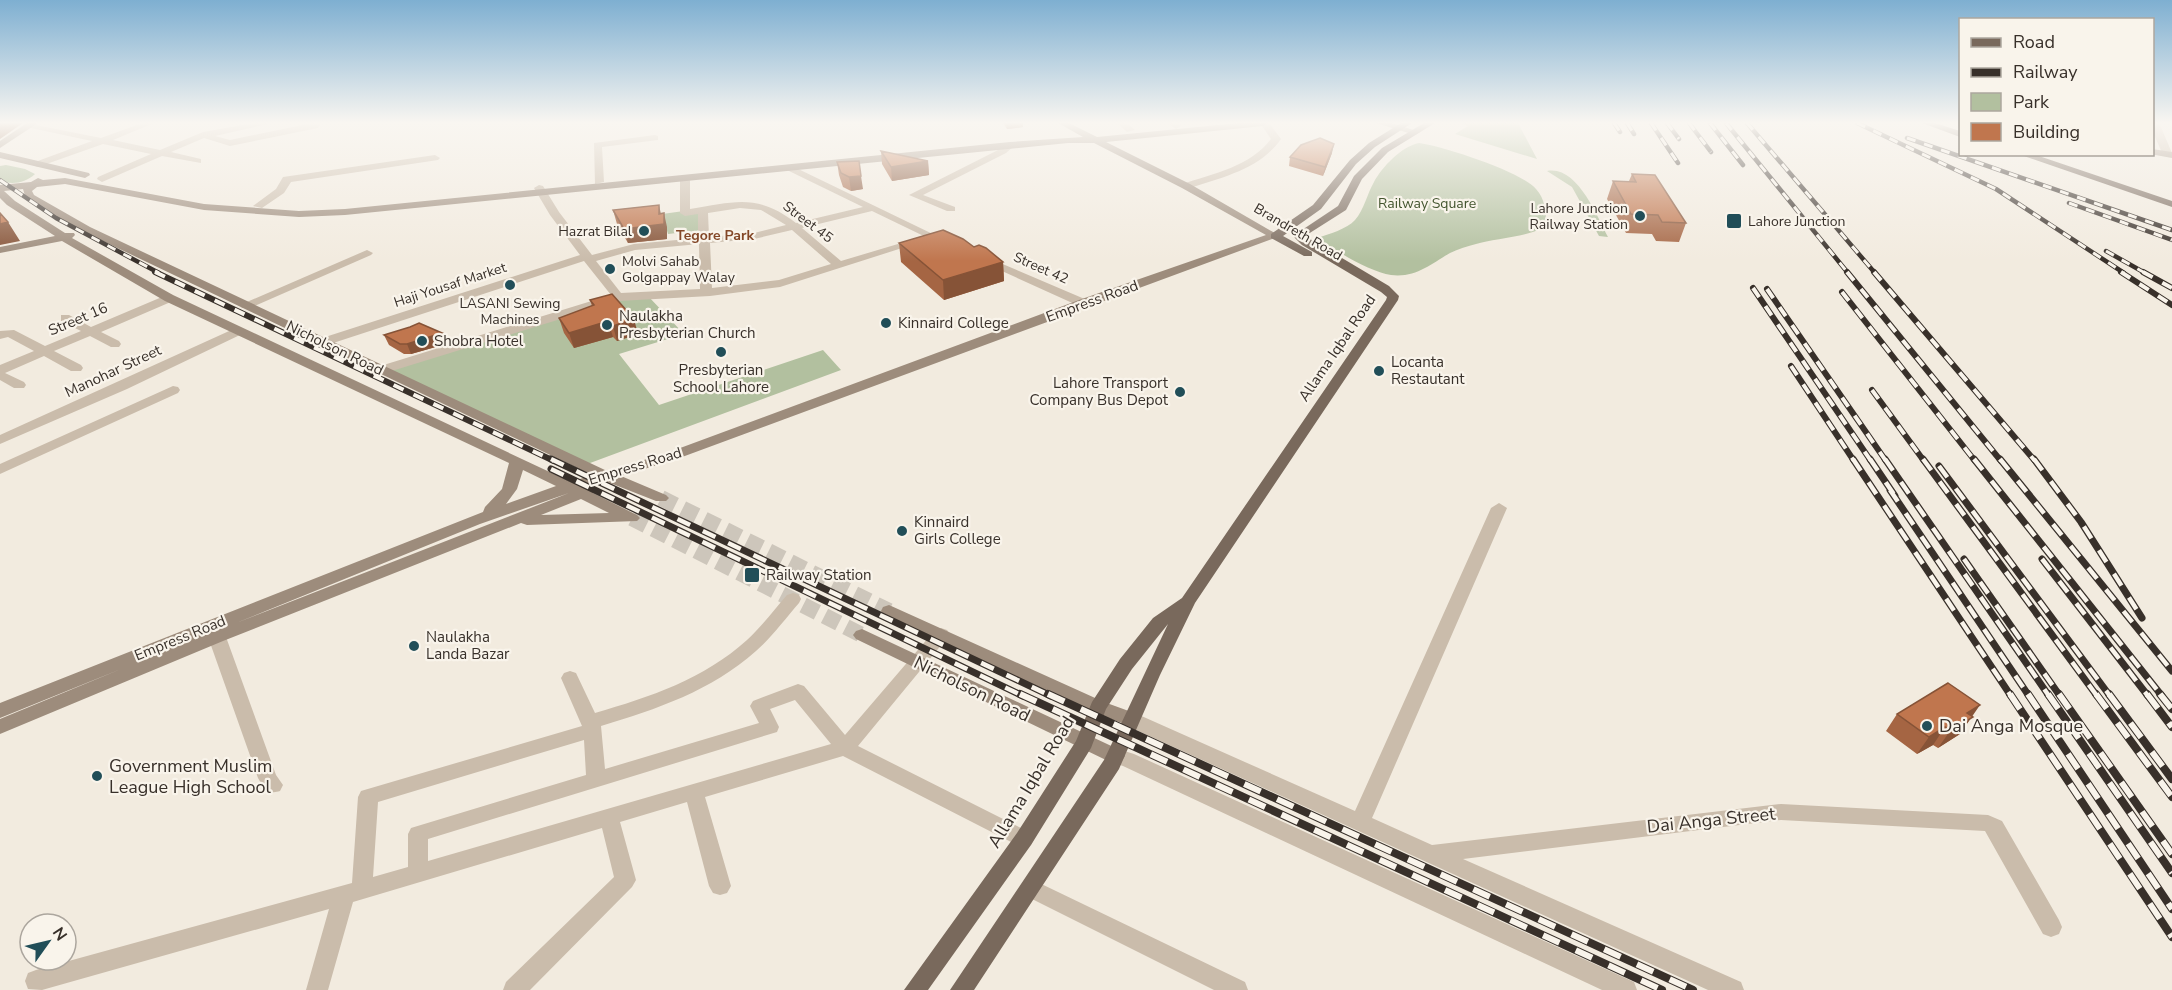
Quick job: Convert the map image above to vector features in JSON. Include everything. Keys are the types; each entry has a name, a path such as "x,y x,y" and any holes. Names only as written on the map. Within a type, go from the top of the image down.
{"main road":[{"path":"35,183 49,169"},
{"path":"60,169 228,203 295,209 339,208 779,169"},
{"path":"0,188 35,183 76,182 204,207 298,214 345,212 541,191 599,182 740,169"},
{"name":"Brandreth Road","path":"1152,169 1186,186 1391,303"},
{"name":"Allama Iqbal Road","path":"1275,236 1317,207 1347,169"},
{"name":"Allama Iqbal Road","path":"962,990 1031,888 1115,756 1188,601 1391,303 1393,296 1391,294 1298,236 1333,216 1342,208 1365,169"},
{"path":"2068,169 2172,204"},
{"name":"Nicholson Road","path":"35,183 26,192 30,197 87,229 382,370 611,477 662,498"},
{"name":"Nicholson Road","path":"0,192 11,203 63,237 169,298 631,517 515,520"},
{"path":"0,250 63,237 87,229"},
{"name":"Empress Road","path":"0,711 475,520 575,490 680,453 1083,303 1275,236"},
{"path":"475,520 503,500 513,481 517,461"},
{"name":"Empress Road","path":"0,727 217,637 515,520 575,490"},
{"name":"Allama Iqbal Road","path":"915,990 1024,839 1084,743 1098,707 1126,664 1159,622 1188,601"},
{"path":"889,611 1098,707 1131,719"},
{"name":"Nicholson Road","path":"862,635 1115,756"}],"street":[{"path":"102,179 124,169"},
{"path":"258,206 280,191 287,179 356,169"},
{"path":"598,169 599,182"},
{"path":"792,169 948,243"},
{"path":"951,209 914,195 966,169"},
{"path":"1186,186 1231,169"},
{"name":"Street 45","path":"685,179 685,213 755,205 792,226 839,265"},
{"path":"541,191 618,297"},
{"name":"Haji Yousaf Market","path":"323,342 588,257 634,247 754,236 872,208"},
{"path":"703,211 706,292"},
{"path":"382,370 618,297 706,292 780,283 933,237"},
{"path":"246,305 367,253"},
{"name":"Street 42","path":"972,253 1083,303"},
{"name":"Street 16","path":"0,370 169,298"},
{"path":"65,318 115,344"},
{"name":"Manohar Street","path":"0,440 238,331"},
{"path":"0,335 10,333 76,368"},
{"path":"0,375 19,385"},
{"path":"0,470 173,390"},
{"path":"1360,823 1499,508"},
{"path":"317,990 353,893 368,797 667,700 712,676 751,647 793,599"},
{"path":"36,981 353,893 845,748 940,634"},
{"path":"217,637 268,778 273,785"},
{"path":"570,678 591,726 596,780"},
{"path":"418,874 418,834 770,727 759,706 798,691 845,748 1024,839"},
{"path":"1131,719 1733,990"},
{"path":"1115,756 1138,764 1626,990"},
{"path":"694,792 720,886"},
{"name":"Dai Anga Street","path":"1432,854 1781,812 1991,825 1995,827 2051,927"},
{"path":"514,990 625,880 609,817"},
{"path":"1031,888 1237,990"}],"green space":[{"path":"0,169 25,169 35,174 19,182 0,181"},
{"name":"Railway Square","path":"1502,169 1528,182 1536,189 1543,201 1546,224 1533,232 1460,249 1416,272 1400,275 1383,273 1343,255 1317,238 1343,229 1355,220 1382,170"},
{"path":"1547,171 1558,171 1577,184 1592,205 1608,237 1599,236 1572,187"},
{"path":"703,211 704,230 668,234 662,214"},
{"name":"Naulakha Presbyterian Church","path":"648,296 684,334 619,354 659,405 823,350 841,370 582,466 382,370 618,297"}],"building":[{"path":"840,169 860,169 861,176 849,177 841,173"},
{"path":"1632,174 1655,175 1686,223 1662,222 1658,215 1631,214 1613,181 1636,182"},
{"path":"659,205 659,214 664,213 664,224 624,229 613,210"},
{"path":"0,213 8,222 0,224"},
{"path":"943,230 974,247 979,245 986,248 1003,262 943,280 899,243"},
{"path":"612,294 634,319 613,326 608,321 569,333 559,318 594,305 590,300"},
{"path":"419,323 442,333 407,344 400,344 384,335 410,327"},
{"path":"1948,683 1980,705 1967,713 1973,717 1950,731 1945,727 1929,737 1897,714"}],"tunnel":[{"path":"661,498 889,611"},
{"path":"632,518 862,635"}],"railway":[{"path":"1764,169 1848,273"},
{"path":"1786,169 1875,273"},
{"path":"1954,169 1996,189 2124,273"},
{"path":"1997,169 2172,230"},
{"path":"0,180 56,218 159,273"},
{"path":"2069,203 2172,240"},
{"path":"2106,251 2145,273"},
{"path":"155,272 554,461"},
{"path":"1847,272 2001,461"},
{"path":"1874,272 2035,461"},
{"path":"2121,272 2172,305"},
{"path":"2143,272 2172,288"},
{"path":"1753,288 1871,461"},
{"path":"1767,289 1886,461"},
{"path":"1842,292 1975,461"},
{"path":"1791,366 1854,461"},
{"path":"1872,390 1924,461"},
{"path":"551,459 1051,696"},
{"path":"1853,459 2011,696"},
{"path":"1870,459 1895,496"},
{"path":"1885,459 2049,696"},
{"path":"1923,459 2097,696"},
{"path":"1974,459 2162,696"},
{"path":"2000,459 2172,671"},
{"path":"2034,459 2081,522 2142,618"},
{"path":"1939,466 2110,696"},
{"path":"551,469 1023,696"},
{"path":"1890,490 2029,696"},
{"path":"1964,559 2060,696"},
{"path":"2042,559 2148,696"},
{"path":"1020,694 1662,990"},
{"path":"1048,694 1693,990"},
{"path":"2010,694 2172,937"},
{"path":"2028,694 2172,909"},
{"path":"2048,694 2172,873"},
{"path":"2059,694 2172,854"},
{"path":"2096,694 2172,797"},
{"path":"2109,694 2172,779"},
{"path":"2147,694 2172,727"},
{"path":"2160,694 2172,709"}],"place":[{"name":"Lahore Junction Railway Station","path":"1640,216"},
{"name":"Lahore Junction","path":"1734,221"},
{"name":"Hazrat Bilal","path":"644,231"},
{"name":"Molvi Sahab Golgappay Walay","path":"610,269"},
{"name":"LASANI Sewing Machines","path":"510,285"},
{"name":"Kinnaird College","path":"886,323"},
{"name":"Naulakha Presbyterian Church","path":"607,325"},
{"name":"Shobra Hotel","path":"422,341"},
{"name":"Presbyterian School Lahore","path":"721,352"},
{"name":"Locanta Restautant","path":"1379,371"},
{"name":"Lahore Transport Company Bus Depot","path":"1180,392"},
{"name":"Kinnaird Girls College","path":"902,531"},
{"name":"Railway Station","path":"752,575"},
{"name":"Naulakha Landa Bazar","path":"414,646"},
{"name":"Dai Anga Mosque","path":"1927,726"},
{"name":"Government Muslim League High School","path":"97,776"}],"district":[{"name":"Tegore Park","path":"715,235"}]}
